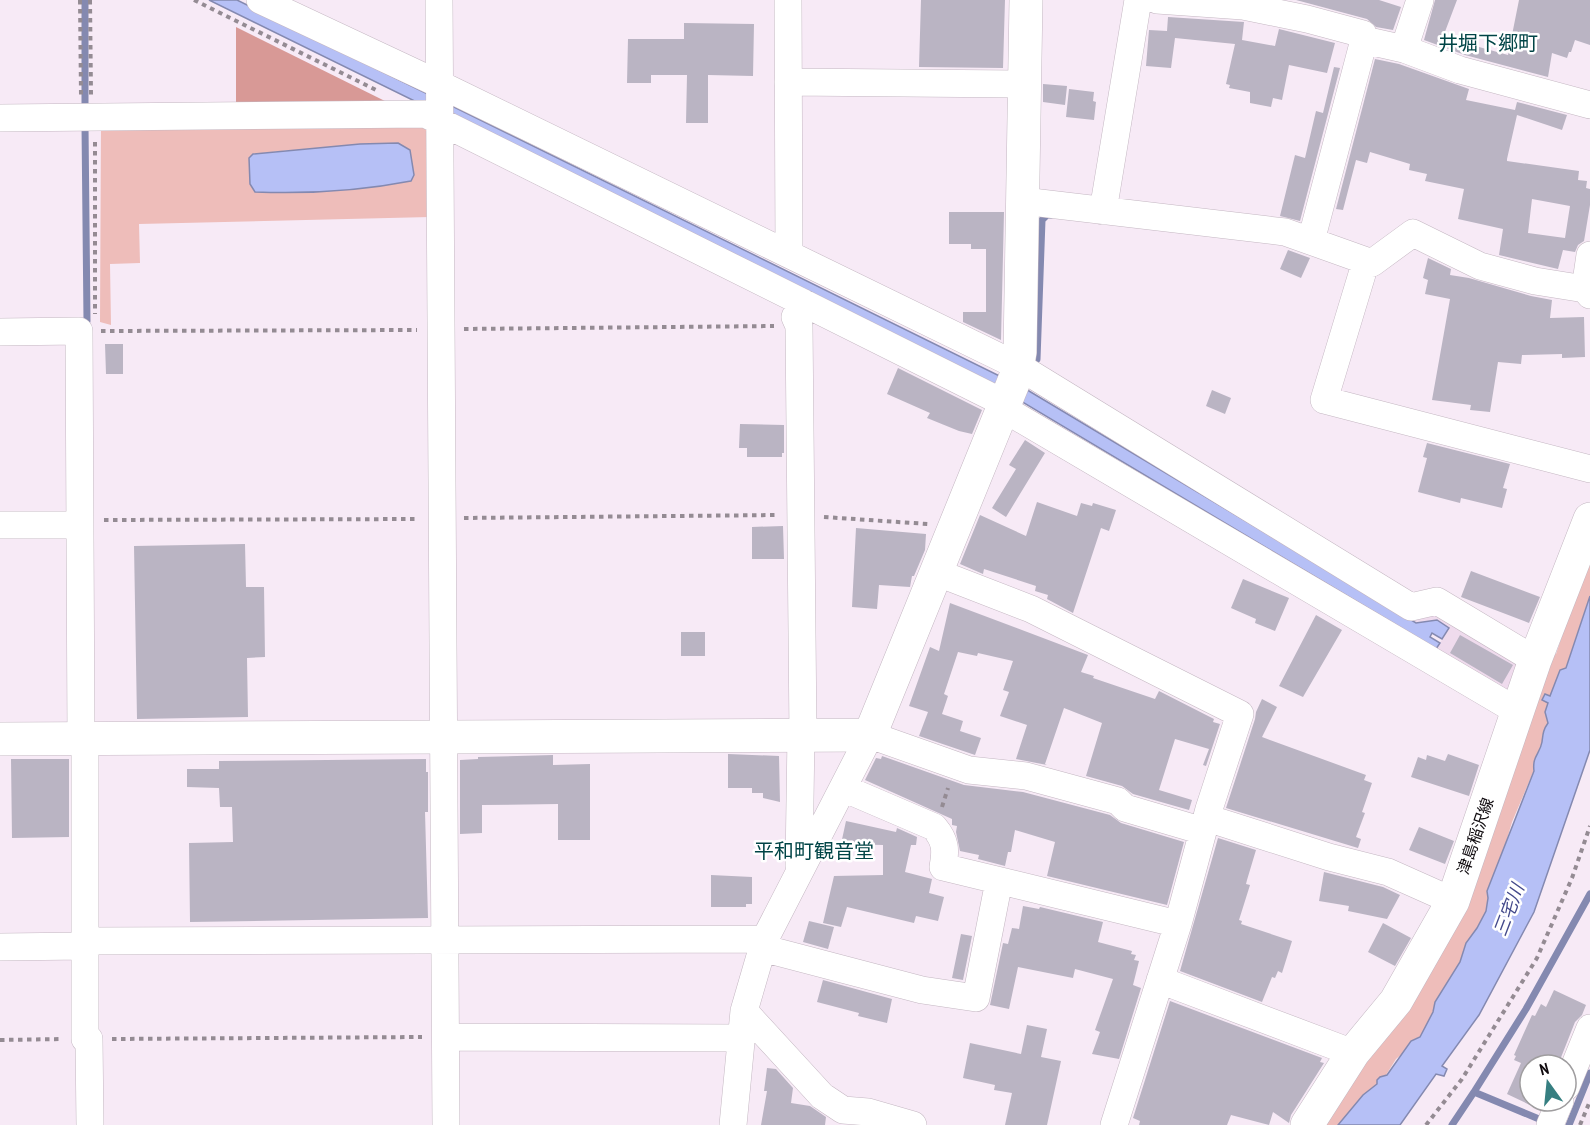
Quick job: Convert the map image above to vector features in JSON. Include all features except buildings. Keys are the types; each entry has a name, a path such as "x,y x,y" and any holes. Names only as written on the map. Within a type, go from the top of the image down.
{"street":[{"path":"260,0 439,104 802,302 1010,391 1412,607 1437,601 1535,660"},
{"path":"439,0 446,1125"},
{"path":"788,0 789,254"},
{"path":"733,1125 744,1011 764,944 870,735 938,573 1010,391 1020,352 1026,0"},
{"path":"1103,211 1138,0"},
{"path":"1157,0 1243,6 1307,19 1363,34 1364,40 1311,241"},
{"path":"1404,49 1420,0"},
{"path":"1364,40 1404,49 1460,70 1590,105"},
{"path":"788,82 1024,84"},
{"path":"0,118 425,114 439,104"},
{"path":"439,104 789,254 1517,711"},
{"path":"1023,201 1285,232 1372,263 1413,233 1480,266 1588,292 1590,255"},
{"path":"1366,261 1324,400 1590,469"},
{"path":"799,873 802,735 801,515 799,326 795,317 802,302"},
{"path":"0,332 79,331 85,944 90,1125"},
{"name":"津島稲沢線","path":"1307,1125 1353,1053 1396,1001 1453,901 1535,660 1590,519"},
{"path":"0,525 80,522"},
{"path":"938,573 1031,609 1240,714 1205,824 1178,924 1114,1125"},
{"path":"0,739 870,735 969,770 1026,776 1118,801 1125,808 1205,824 1388,872 1453,901"},
{"path":"843,789 934,827 943,837 946,849 943,867 1178,924"},
{"path":"0,947 446,940 764,944 922,990 976,998 999,881"},
{"path":"1160,980 1353,1053"},
{"path":"744,1011 822,1096 843,1110 868,1112 913,1125"},
{"path":"1578,1058 1590,1028"},
{"path":"446,1037 741,1038"}],"path":[{"path":"80,0 86,117"},
{"path":"86,117 90,0"},
{"path":"194,0 383,93"},
{"path":"80,522 801,515 957,526"},
{"path":"934,827 957,765"},
{"path":"1426,1125 1462,1079 1537,958 1572,878 1590,826"},
{"path":"0,1040 446,1037"},
{"path":"1580,1125 1590,1101"}],"shaded area":[{"path":"236,27 399,108 236,111"},
{"path":"420,121 432,136 430,217 139,224 140,263 110,264 111,325 100,322 101,124","holes":["291,150 409,150 414,175 253,154"]},
{"path":"1590,553 1590,596 1566,668 1560,670 1550,697 1545,695 1543,700 1549,703 1546,717 1548,723 1534,761 1534,770 1512,822 1486,911 1466,943 1460,962 1435,1002 1433,1012 1420,1038 1396,1059 1386,1075 1377,1080 1378,1084 1363,1096 1338,1125 1320,1125 1360,1060 1552,655 1556,654"},
{"path":"1440,614 1523,664 1506,693 1435,651 1449,628 1437,620 1417,623 1410,619"}],"water":[{"path":"209,0 237,0 1024,388 1416,623 1437,620 1449,628 1442,639 1432,633 1430,637 1440,643 1436,649 999,388"},
{"path":"398,143 410,150 414,175 411,181 353,189 294,193 255,192 250,184 249,158 253,154 360,144"},
{"name":"三宅川","path":"1590,596 1590,750 1534,912 1479,1015 1442,1066 1447,1069 1444,1076 1436,1074 1400,1125 1338,1125 1363,1095 1377,1084 1377,1080 1387,1075 1411,1041 1420,1037 1433,1012 1435,1002 1460,962 1466,943 1486,911 1487,891 1534,771 1535,758 1548,723 1545,712 1548,703 1542,700 1545,694 1550,696 1560,670 1566,668"}],"waterway":[{"path":"85,0 85,111"},
{"path":"85,125 87,321"},
{"path":"1037,359 1042,220 1047,215 1051,215"},
{"path":"1474,1092 1526,1009 1590,894"},
{"path":"1569,1125 1590,1073"},
{"path":"1452,1125 1474,1092 1539,1119"}],"district":[{"name":"井堀下郷町","path":"1488,43"},
{"name":"平和町観音堂","path":"814,851"}]}
